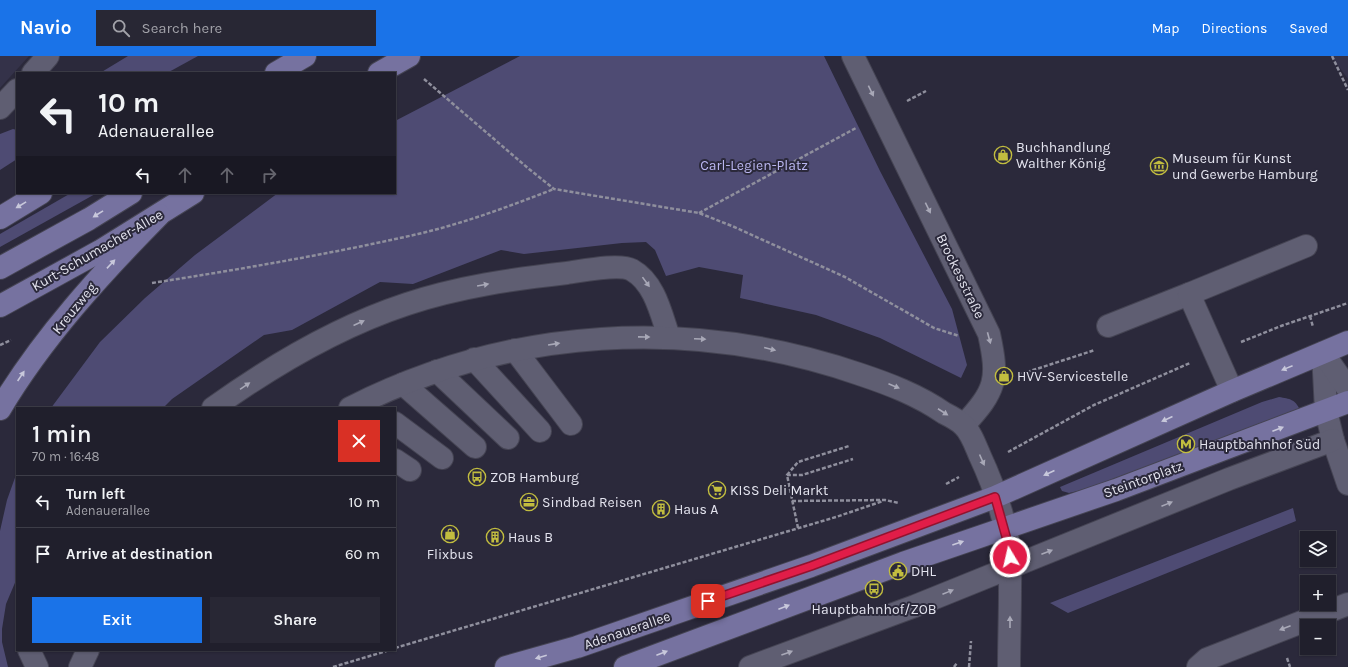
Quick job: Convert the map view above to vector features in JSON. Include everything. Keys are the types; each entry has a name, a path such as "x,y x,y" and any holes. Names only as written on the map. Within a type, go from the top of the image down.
{"main road":[{"path":"278,72 305,56"},
{"path":"381,72 409,56"},
{"path":"0,218 40,194"},
{"path":"0,268 90,219 129,194"},
{"name":"Kurt-Schumacher-Allee","path":"0,306 100,251 191,194"},
{"name":"Kreuzweg","path":"0,409 33,358 76,304 158,215"},
{"path":"995,497 1232,391 1348,342"},
{"name":"Steintorplatz","path":"1004,528 1116,490 1348,402"},
{"name":"Adenauerallee","path":"506,667 577,647 811,566 995,497"},
{"path":"626,667 903,563 1004,528"}],"street":[{"path":"34,72 48,56"},
{"name":"Brockesstraße","path":"853,56 989,334 993,355 994,381 987,396 964,425"},
{"path":"0,108 16,91"},
{"path":"1108,326 1306,246"},
{"path":"214,407 266,372 318,341 365,320 407,304 460,290 530,277 612,268 631,269 642,277 649,286 658,305 669,338"},
{"path":"1189,294 1232,391"},
{"path":"363,405 403,384 474,359 515,350 566,342 620,337 717,340 763,348 832,364 885,383 923,399 964,425 984,465 1009,547 1009,667"},
{"path":"515,350 571,424"},
{"path":"1323,353 1348,389"},
{"path":"1323,353 1326,411 1333,440 1348,484"},
{"path":"474,359 540,431"},
{"path":"437,371 508,438"},
{"path":"403,384 475,447"},
{"path":"396,424 442,458"},
{"path":"750,667 915,606 1010,566 1229,479 1333,440"},
{"path":"1198,667 1207,659 1348,604"},
{"path":"29,651 37,667"},
{"path":"80,667 88,651"}],"path":[{"path":"1332,56 1348,90"},
{"path":"420,76 554,189 699,213 732,226 845,277 934,328 960,336 989,334"},
{"path":"699,213 882,114"},
{"path":"152,283 290,261 419,233 477,217 554,189"},
{"path":"941,486 1011,451 1094,405 1215,352 1281,326 1348,303"},
{"path":"1020,374 1101,348"},
{"path":"798,528 787,476 798,462 849,446"},
{"path":"1009,447 1011,451"},
{"path":"787,476 802,475 853,459"},
{"path":"792,501 885,500 904,504"},
{"path":"396,648 836,517 885,500"},
{"path":"969,667 971,642"},
{"path":"333,667 387,651"},
{"path":"1286,656 1290,667"},
{"path":"954,667 958,663"}],"shaded area":[{"path":"0,56 29,56 0,88"},
{"path":"1331,56 1348,56 1348,79"}],"green space":[{"path":"128,56 198,56 169,72 102,72"},
{"name":"Carl-Legien-Platz","path":"520,56 824,56 880,171 952,309 967,365 961,378 880,338 816,315 740,298 743,275 699,267 666,276 655,250 646,242 622,243 524,254 501,250 413,284 380,282 292,330 264,335 172,399 164,407 52,407 100,342 145,298 195,255 277,194 396,194 396,120"},
{"path":"13,129 16,130 16,160 0,170 0,134"},
{"path":"69,194 95,194 0,247 0,234"},
{"path":"1279,397 1292,400 1300,410 1087,489 1069,493 1062,491 1060,487 1262,402"},
{"path":"16,475 16,580 6,604 2,629 2,642 8,667 0,667 0,531 7,500"},
{"path":"1293,508 1296,521 1068,613 1050,603"}],"place":[{"name":"Buchhandlung Walther König","path":"1003,155"},
{"name":"Museum für Kunst und Gewerbe Hamburg","path":"1159,166"},
{"name":"HVV-Servicestelle","path":"1004,376"},
{"name":"Hauptbahnhof Süd","path":"1186,444"},
{"name":"ZOB Hamburg","path":"477,477"},
{"name":"KISS Deli Markt","path":"717,490"},
{"name":"Sindbad Reisen","path":"529,502"},
{"name":"Haus A","path":"661,509"},
{"name":"Flixbus","path":"450,534"},
{"name":"Haus B","path":"495,537"},
{"name":"DHL","path":"898,571"},
{"name":"Hauptbahnhof/ZOB","path":"874,589"}],"route":[{"path":"708,601 811,566 995,497 1009,547 1010,557"}]}
